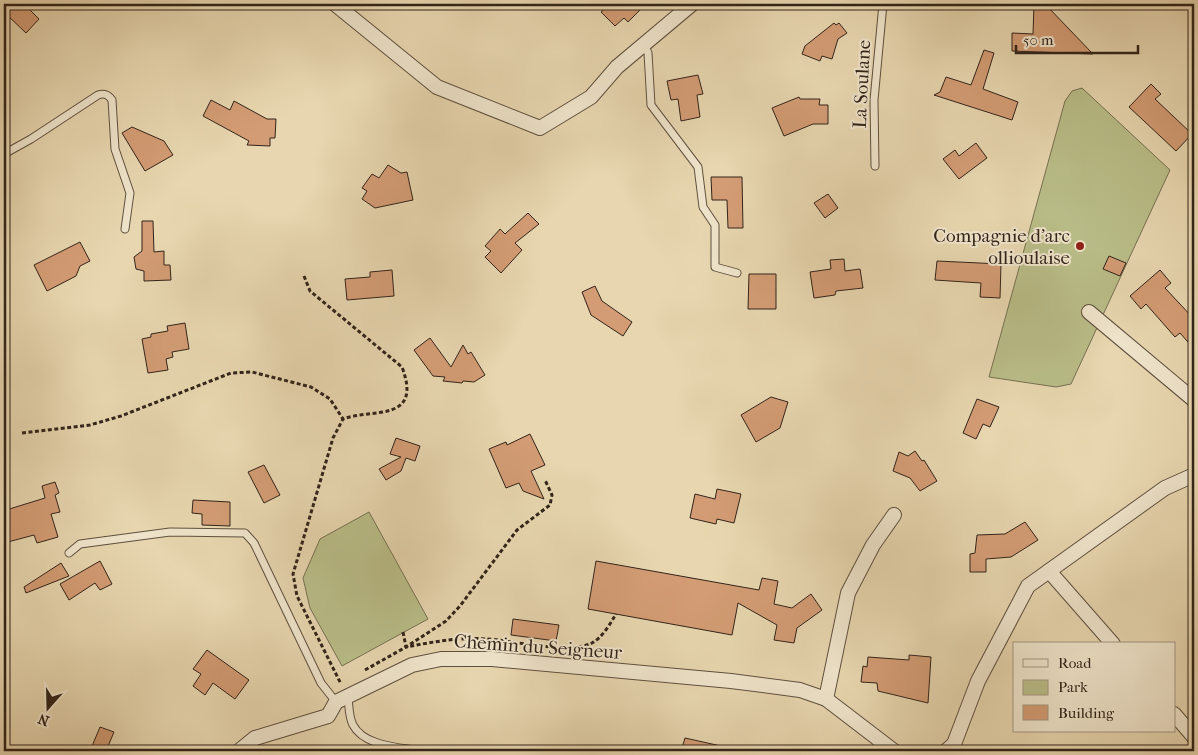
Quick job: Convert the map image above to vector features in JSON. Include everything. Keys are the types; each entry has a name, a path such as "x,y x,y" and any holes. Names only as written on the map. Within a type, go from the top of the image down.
{"street":[{"path":"335,4 437,87 540,128 591,97 617,67 692,4"},
{"path":"1089,312 1194,400"},
{"path":"946,751 954,744 978,681 1028,586 1166,488 1194,475"},
{"path":"826,699 848,593 873,545 894,515"},
{"path":"1049,571 1111,642"},
{"name":"Chemin du Seigneur","path":"239,751 328,716 342,700 412,665 441,659 492,659 731,681 800,690 826,699 894,751"},
{"path":"1176,716 1194,737"}],"lane":[{"name":"La Soulane","path":"875,166 874,100 883,4"},
{"path":"644,44 648,53 651,105 698,167 703,208 715,225 715,267 737,273"},
{"path":"4,154 31,139 98,95 106,94 110,96 112,100 116,154 130,194 125,229"},
{"path":"69,553 80,544 170,532 244,534 254,543 321,683 342,700 352,724 360,735 381,744 419,751"}],"path":[{"path":"304,276 310,291 402,367 408,383 403,401 394,410 381,414 355,415 343,419 334,438 293,574 297,596 342,700"},
{"path":"22,433 90,425 121,416 231,373 245,372 252,372 311,387 330,399 343,419"},
{"path":"406,648 446,621 460,606 517,530 550,505 552,495 545,480"},
{"path":"406,648 451,639 487,639 572,648 592,643 607,628 616,614"},
{"path":"403,632 406,648"}],"green space":[{"name":"Compagnie d'arc ollioulaise","path":"1082,88 1170,170 1071,384 1056,387 989,377 1065,101 1072,91"},
{"path":"369,512 428,619 342,666 310,608 303,578 320,539"}],"building":[{"path":"13,4 24,4 39,19 26,33 5,13"},
{"path":"610,4 646,4 628,22 624,18 615,26 601,12"},
{"path":"1034,4 1045,4 1093,54 1012,51 1012,33 1033,34"},
{"path":"834,23 836,25 839,23 847,33 838,39 832,59 822,56 820,61 802,54 805,46"},
{"path":"984,50 994,53 983,89 1018,102 1012,120 934,95 940,92 946,77 971,85"},
{"path":"698,75 703,94 697,95 700,117 681,121 678,99 671,100 667,81"},
{"path":"1151,84 1161,94 1155,99 1192,134 1176,151 1129,107"},
{"path":"799,97 800,99 820,99 819,105 828,105 828,124 813,124 784,136 772,108"},
{"path":"211,100 230,110 234,101 267,119 276,119 275,138 270,138 270,146 247,145 249,141 203,116"},
{"path":"132,127 164,141 173,155 145,171 122,133"},
{"path":"976,143 987,158 959,179 943,159 955,150 959,156"},
{"path":"388,165 401,173 407,172 413,200 375,208 362,199 367,191 362,188 372,174 379,178"},
{"path":"711,177 742,177 743,228 728,228 727,200 712,200"},
{"path":"828,194 838,208 825,218 814,203"},
{"path":"528,213 539,224 515,243 522,250 501,273 485,257 491,251 485,246 500,229 505,234"},
{"path":"142,221 153,221 154,252 164,251 164,265 170,265 171,280 144,281 144,271 136,269 134,257 142,251"},
{"path":"80,242 90,261 80,266 76,276 47,291 34,265"},
{"path":"1109,256 1126,263 1120,276 1103,269"},
{"path":"844,259 845,271 860,269 863,288 836,291 835,295 814,298 810,272 831,269 830,260"},
{"path":"937,261 1001,264 1000,298 980,297 981,283 935,280"},
{"path":"392,270 394,296 347,300 345,279 370,277 370,272"},
{"path":"1160,270 1171,283 1165,288 1194,319 1194,349 1180,333 1175,337 1146,304 1141,309 1130,296"},
{"path":"749,274 776,274 776,309 748,309"},
{"path":"595,286 602,301 632,322 623,336 591,315 582,292"},
{"path":"185,323 189,349 172,352 173,357 166,359 168,370 148,373 142,339 151,337 151,334 168,331 167,326"},
{"path":"430,338 451,367 463,345 468,354 471,352 485,375 474,382 463,381 462,383 443,381 445,377 433,376 414,350"},
{"path":"771,397 788,402 780,428 756,442 741,415"},
{"path":"977,399 999,407 990,427 983,424 976,439 963,433"},
{"path":"530,434 545,465 531,471 544,499 523,491 519,483 506,488 489,449 506,442 507,445"},
{"path":"396,438 420,446 415,461 406,458 401,471 386,480 379,469 401,457 390,454"},
{"path":"915,451 922,461 924,460 937,481 920,491 910,478 893,471 899,452 908,456"},
{"path":"264,465 280,495 264,503 248,472"},
{"path":"55,482 59,493 55,495 60,512 51,514 58,537 37,543 34,535 4,543 4,522 9,520 6,510 45,498 42,486"},
{"path":"717,489 741,494 734,523 717,519 716,524 690,518 695,494 715,499"},
{"path":"193,500 230,502 230,526 202,525 202,514 192,513"},
{"path":"1025,522 1038,540 1011,557 986,559 986,572 970,572 970,554 975,553 977,535 1005,534"},
{"path":"100,561 112,584 100,590 95,583 69,600 60,584"},
{"path":"596,561 759,590 762,578 778,581 774,604 792,608 811,594 822,610 797,628 794,643 774,640 777,625 738,603 732,635 588,609"},
{"path":"61,563 69,576 26,593 24,587"},
{"path":"513,619 559,625 556,641 511,635"},
{"path":"207,650 249,680 235,699 213,683 205,695 193,686 201,674 193,669"},
{"path":"909,655 931,657 928,703 878,691 877,683 861,682 863,666 867,667 868,657 909,660"},
{"path":"100,727 114,732 106,751 90,751"},
{"path":"685,738 721,746 721,751 681,751"}],"place":[{"name":"Compagnie d'arc ollioulaise","path":"1080,246"}]}
